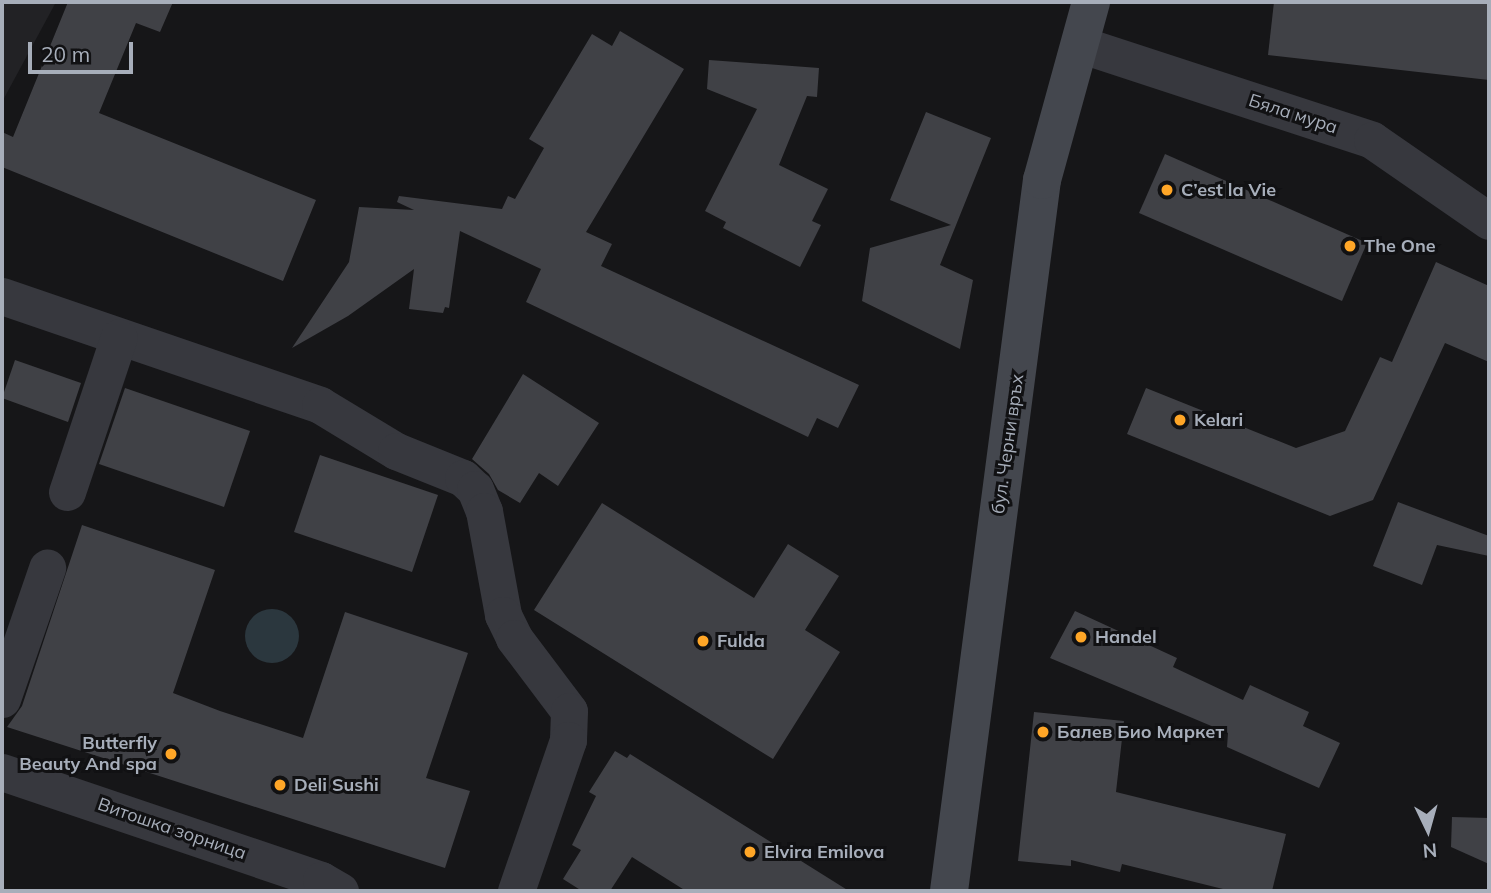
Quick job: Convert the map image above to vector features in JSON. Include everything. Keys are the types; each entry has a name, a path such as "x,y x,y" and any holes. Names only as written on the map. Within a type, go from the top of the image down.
{"main road":[{"name":"бул. Черни връх","path":"950,891 1042,180 1091,2"}],"street":[{"name":"Бяла мура","path":"1079,44 1371,140 1489,221"},
{"path":"2,296 320,405 396,451 464,478 475,489 484,511 503,615 513,638 560,695 569,711 568,740 516,891"},
{"path":"67,492 119,337"},
{"path":"2,699 47,568"},
{"name":"Витошка зорница","path":"2,772 321,880 340,891"}],"shaded area":[{"path":"2,2 56,2 2,102"},
{"path":"272,609 291,617 299,636 291,655 272,663 253,655 245,636 253,617"}],"building":[{"path":"68,2 173,2 160,32 136,23 99,113 316,200 283,281 2,167 2,132 13,137"},
{"path":"1274,2 1489,2 1489,80 1268,55"},
{"path":"620,31 684,69 586,232 612,244 601,266 859,385 838,428 817,418 808,437 526,302 541,269 460,231 449,308 445,307 443,313 409,309 414,269 348,316 292,348 349,262 359,207 414,210 397,202 399,196 502,209 508,196 515,199 544,148 529,139 592,34 612,46"},
{"path":"709,60 819,68 817,97 807,96 779,165 828,189 812,221 821,225 800,267 723,228 726,222 705,211 757,109 707,89"},
{"path":"926,112 991,138 940,265 973,280 960,349 862,301 870,248 951,225 890,200"},
{"path":"1165,154 1367,243 1342,301 1139,213"},
{"path":"1436,262 1489,286 1489,362 1445,343 1373,500 1330,516 1127,434 1146,388 1296,448 1345,431 1380,357 1392,362"},
{"path":"15,360 81,383 68,422 2,398"},
{"path":"523,374 599,423 558,486 539,473 520,503 498,490 489,474 472,459"},
{"path":"125,388 250,431 224,507 99,464"},
{"path":"320,455 438,495 412,572 294,532"},
{"path":"1398,502 1489,536 1489,556 1437,545 1422,585 1373,566"},
{"name":"Fulda","path":"602,503 754,598 788,544 839,576 805,630 840,652 773,759 534,610"},
{"path":"82,525 215,570 173,693 220,711 303,738 345,612 468,653 426,778 470,791 445,868 7,727 22,706"},
{"path":"1075,611 1177,658 1173,667 1243,700 1250,685 1309,712 1303,726 1340,743 1319,788 1227,747 1228,733 1050,658"},
{"path":"1034,712 1124,721 1116,792 1286,834 1272,891 1231,891 1122,864 1120,872 1071,860 1071,866 1018,861"},
{"path":"615,751 627,758 630,754 849,891 686,891 632,857 610,891 582,891 563,879 581,850 572,845 596,796 589,792"},
{"path":"1452,817 1489,818 1489,864 1451,847"}],"place":[{"name":"C’est la Vie","path":"1167,190"},
{"name":"The One","path":"1350,246"},
{"name":"Kelari","path":"1180,420"},
{"name":"Handel","path":"1081,637"},
{"name":"Fulda","path":"703,641"},
{"name":"Балев Био Маркет","path":"1043,732"},
{"name":"Butterfly Beauty And spa","path":"171,754"},
{"name":"Deli Sushi","path":"280,785"},
{"name":"Elvira Emilova","path":"750,852"}]}
